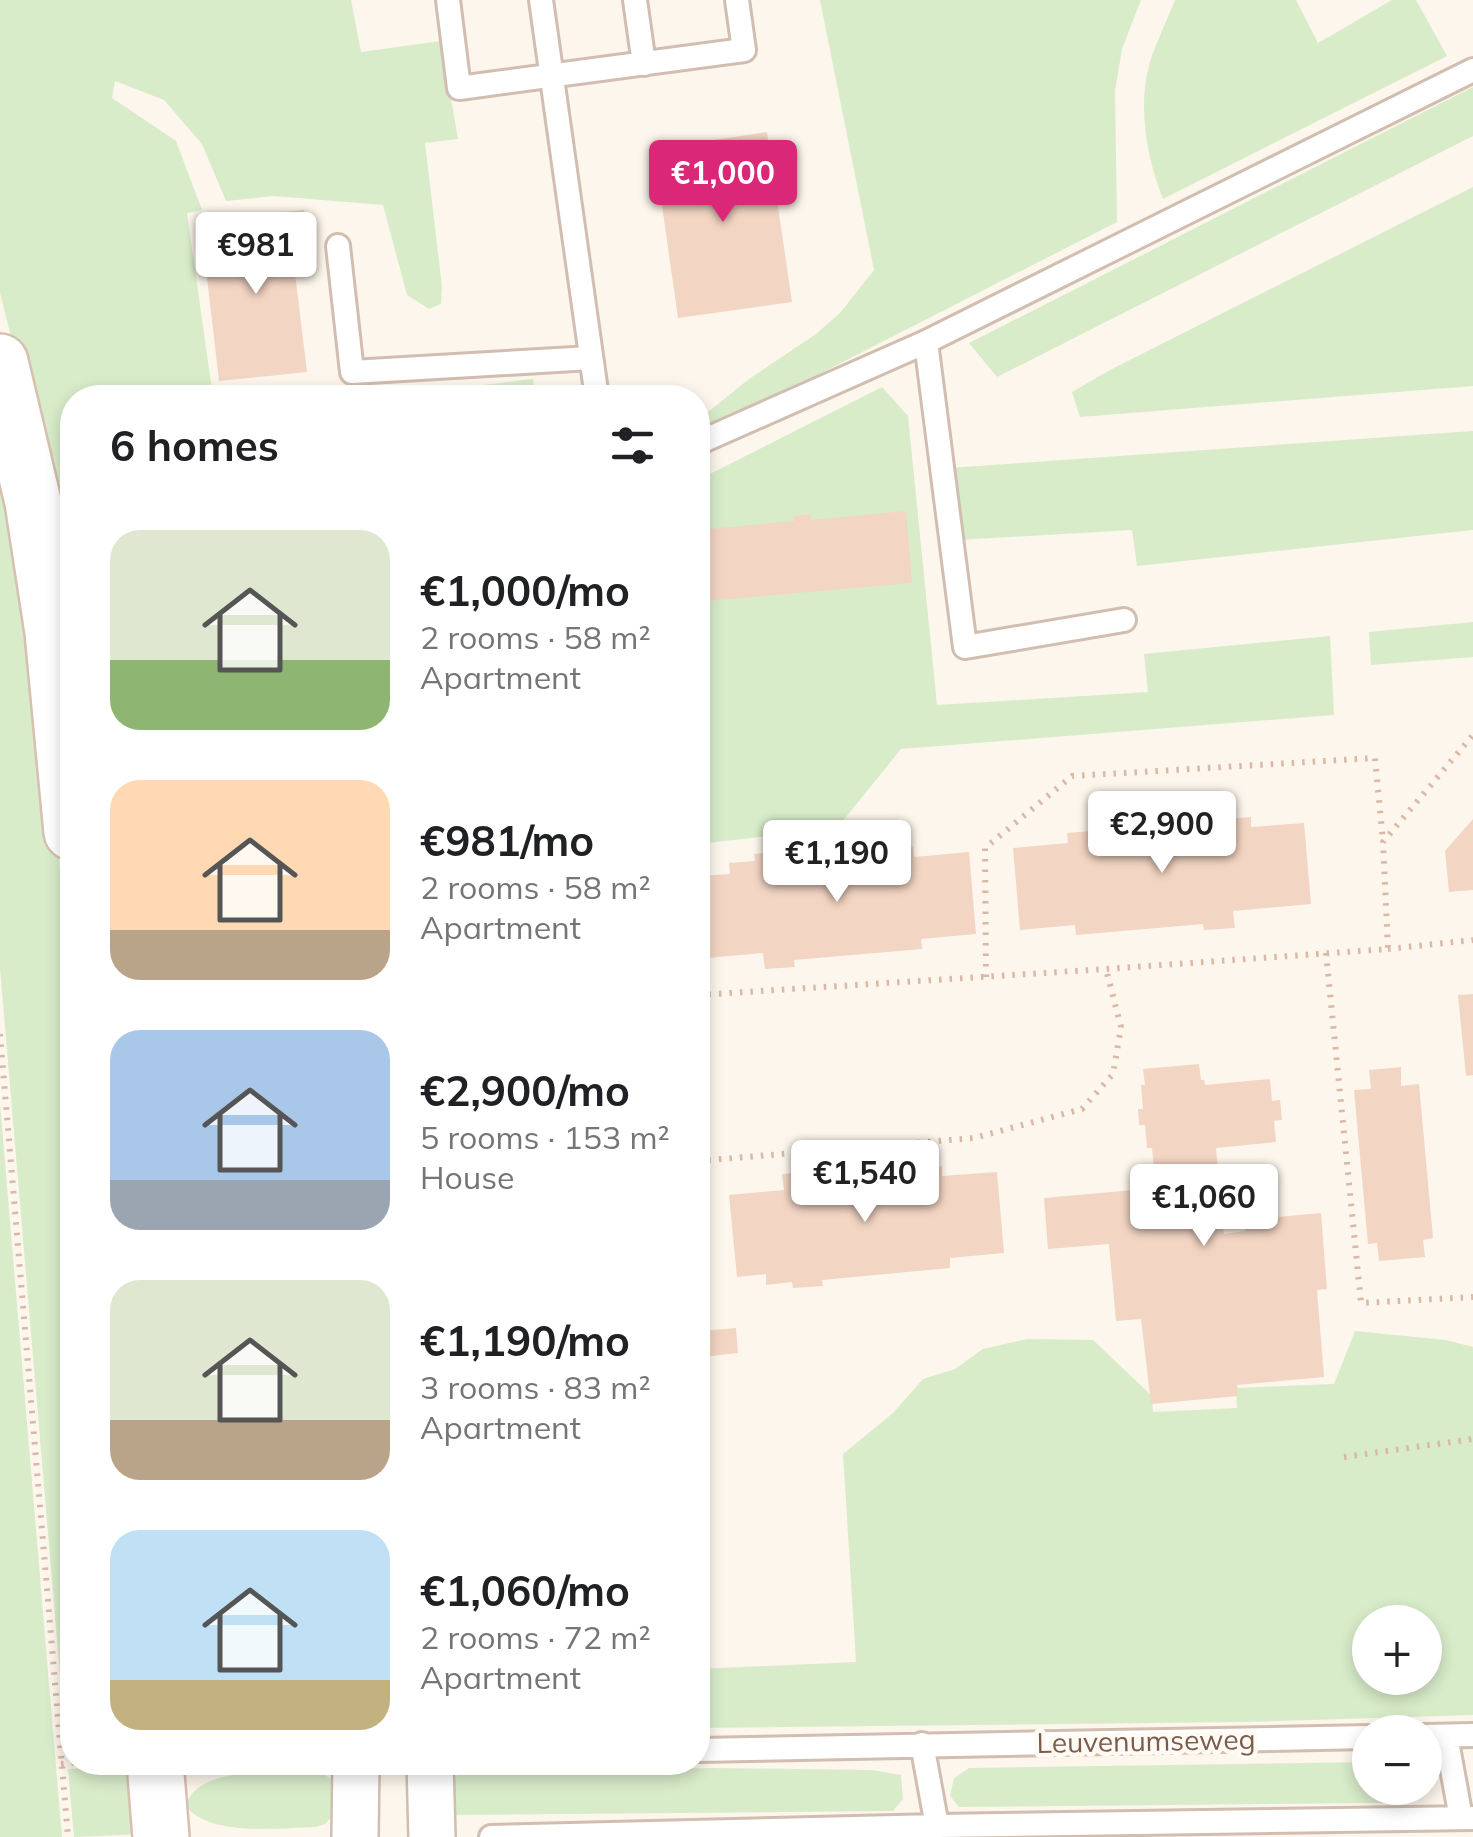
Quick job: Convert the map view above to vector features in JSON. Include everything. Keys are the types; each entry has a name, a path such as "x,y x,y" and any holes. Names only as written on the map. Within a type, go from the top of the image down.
{"main road":[{"path":"0,362 32,502 60,682"},
{"path":"156,1775 161,1837"}],"street":[{"path":"355,1837 356,1775"},
{"path":"430,1775 432,1837"}],"lane":[{"path":"448,0 460,88 744,50 738,0"},
{"path":"541,0 594,385"},
{"path":"635,0 644,64"},
{"path":"710,437 926,342 1473,70"},
{"path":"338,246 352,372 591,358"},
{"path":"926,342 965,648 1124,620"},
{"path":"1442,1736 1473,1736"},
{"name":"Leuvenumseweg","path":"710,1750 1352,1737"},
{"path":"922,1744 937,1826"},
{"path":"491,1837 1467,1818 1442,1752"}],"path":[{"path":"1383,842 1473,735"},
{"path":"986,977 985,848 1072,776 1374,758 1388,949"},
{"path":"710,994 1473,940"},
{"path":"1326,953 1360,1302 1473,1296"},
{"path":"710,1161 974,1138 1082,1110 1113,1074 1121,1027 1106,969"},
{"path":"0,1034 60,1752"},
{"path":"1344,1457 1473,1439"},
{"path":"62,1775 68,1837"}],"green space":[{"path":"0,0 351,0 361,52 441,41 458,139 425,143 442,286 441,304 429,309 407,295 383,205 274,196 226,201 202,144 164,100 115,81 112,98 176,141 202,210 187,213 211,385 60,385 60,589 34,428 0,293"},
{"path":"820,0 1141,0 1122,49 1115,91 1117,222 710,430 710,410 816,334 840,313 874,270"},
{"path":"1175,0 1296,0 1318,43 1392,0 1416,0 1447,56 1163,199 1146,138 1144,105 1152,55"},
{"path":"1473,87 1473,136 997,377 969,343"},
{"path":"1473,187 1473,386 1080,417 1072,392"},
{"path":"533,379 534,385 484,385"},
{"path":"882,387 908,416 937,705 1148,692 1144,654 1330,636 1334,715 901,749 837,828 710,843 710,474"},
{"path":"1473,431 1473,530 1137,566 1132,530 958,540 949,468"},
{"path":"0,439 50,754 60,869 60,1675 0,968"},
{"path":"1473,622 1473,657 1371,665 1369,632"},
{"path":"0,1103 62,1837 0,1837"},
{"path":"1355,1331 1446,1340 1473,1347 1473,1715 1352,1715 1352,1719 1245,1722 710,1728 710,1668 856,1662 843,1454 893,1413 923,1379 955,1369 983,1349 1027,1339 1093,1340 1152,1396 1153,1412 1237,1408 1236,1388 1334,1384"},
{"path":"1352,1762 1352,1803 959,1807 950,1796 954,1778 969,1768"},
{"path":"710,1768 872,1770 901,1775 903,1799 893,1811 454,1815 443,1801 448,1782 458,1775 710,1775"},
{"path":"69,1775 141,1775 145,1834 74,1837"},
{"path":"325,1775 336,1791 338,1810 325,1824 316,1827 265,1829 210,1822 186,1805 194,1792 223,1777"}],"building":[{"path":"767,132 792,302 678,318 654,149"},
{"path":"304,210 307,229 290,232 307,372 219,381 202,234 240,230 238,217"},
{"path":"906,511 912,583 710,601 710,529 794,521 794,516 811,514 811,520"},
{"path":"1225,813 1225,819 1251,817 1251,827 1304,823 1311,904 1233,911 1235,928 1204,930 1203,924 1076,935 1075,925 1020,930 1013,848 1068,843 1067,833 1195,822 1194,816"},
{"path":"1473,819 1473,890 1449,892 1445,851"},
{"path":"913,847 914,857 969,852 976,934 921,939 922,949 794,960 795,967 765,969 763,953 710,958 710,875 730,874 729,863 755,861 754,854 785,852 785,858"},
{"path":"1473,994 1473,1075 1466,1076 1458,995"},
{"path":"1199,1064 1205,1085 1270,1079 1272,1101 1280,1100 1282,1120 1274,1121 1276,1142 1216,1148 1219,1181 1231,1180 1232,1204 1221,1205 1224,1234 1245,1231 1244,1220 1321,1213 1327,1289 1317,1290 1324,1377 1237,1385 1238,1396 1151,1404 1141,1319 1116,1321 1109,1244 1048,1249 1044,1198 1156,1188 1152,1148 1147,1148 1145,1125 1139,1125 1138,1109 1143,1109 1141,1085 1145,1085 1143,1069"},
{"path":"1401,1067 1401,1086 1419,1084 1433,1238 1423,1240 1425,1257 1379,1261 1377,1243 1368,1244 1354,1090 1371,1089 1369,1070"},
{"path":"942,1166 942,1176 997,1172 1004,1253 950,1258 950,1268 822,1280 823,1286 793,1288 792,1282 766,1285 766,1274 737,1277 729,1195 784,1190 782,1174 813,1172 814,1177"},
{"path":"736,1328 738,1353 710,1356 710,1330"}]}
